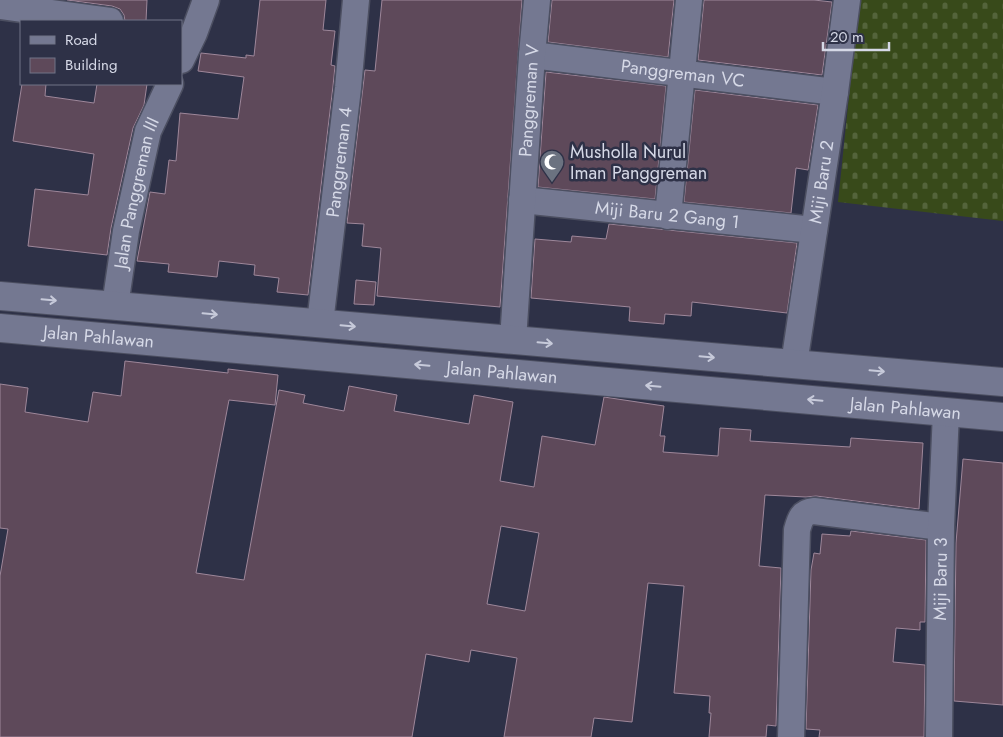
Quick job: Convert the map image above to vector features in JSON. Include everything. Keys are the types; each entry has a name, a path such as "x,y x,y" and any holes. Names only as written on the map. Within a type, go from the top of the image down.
{"main road":[{"name":"Jalan Pahlawan","path":"0,296 1003,382"},
{"path":"260,351 265,319"},
{"name":"Jalan Pahlawan","path":"0,328 946,417 1003,417"}],"street":[{"path":"182,56 188,32 206,0"},
{"name":"Panggreman 4","path":"320,323 348,88 356,0"},
{"name":"Panggreman V","path":"513,340 537,0"},
{"path":"668,216 689,0"},
{"name":"Miji Baru 2","path":"794,364 847,0"},
{"path":"0,6 103,20"},
{"name":"Panggreman VC","path":"532,55 835,92"},
{"name":"Jalan Panggreman III","path":"115,306 126,231 148,131 170,85"},
{"name":"Miji Baru 2 Gang 1","path":"522,200 814,230"},
{"name":"Miji Baru 3","path":"939,737 941,527 946,417"},
{"path":"791,737 797,530 800,519 806,512 814,511 941,527"}],"green space":[{"path":"859,0 1003,0 1003,221 838,202"}],"building":[{"path":"67,0 147,0 146,20 125,20 120,9 112,6"},
{"path":"260,0 326,0 323,30 335,31 331,65 335,66 333,86 308,295 277,292 279,278 254,275 255,265 219,261 217,277 168,272 169,264 137,261 150,192 165,194 169,160 176,161 180,113 238,119 244,77 198,71 201,53 246,58 246,55 254,56"},
{"path":"382,0 522,0 500,307 377,296 381,248 362,246 364,224 347,223 365,70 375,71"},
{"path":"552,0 674,0 668,57 548,42"},
{"path":"704,0 814,0 832,2 822,75 698,60"},
{"path":"546,72 666,86 655,199 538,187"},
{"path":"22,85 46,85 45,96 94,103 97,85 147,85 144,105 133,128 107,255 28,246 35,189 88,195 94,154 13,141"},
{"path":"695,90 818,105 808,170 796,168 791,213 684,202"},
{"path":"609,224 797,243 787,313 692,302 691,316 665,314 664,324 629,321 630,307 531,298 535,239 571,242 572,236 606,239"},
{"path":"356,280 376,282 374,305 354,304"},
{"path":"125,361 228,373 228,369 278,375 275,405 229,400 196,573 244,580 279,390 305,395 303,403 344,411 349,386 397,395 394,411 469,424 474,395 513,402 500,481 534,487 542,436 595,445 604,397 664,406 660,436 665,436 663,452 718,456 720,428 751,430 750,441 850,447 851,438 923,443 919,509 816,496 765,495 759,566 781,568 776,726 767,725 766,737 709,737 710,696 674,693 684,586 648,583 632,722 594,718 591,737 504,737 517,658 471,650 469,662 426,654 412,737 0,737 0,576 8,529 0,528 0,384 28,388 25,412 88,422 93,392 121,396","holes":["501,526 539,533 525,611 487,604"]},
{"path":"963,459 1003,463 1003,705 954,701 956,543"},
{"path":"851,531 926,540 925,622 920,622 920,630 896,628 893,662 925,665 924,737 819,737 820,730 806,729 811,570 814,553 820,554 822,534 850,536"}],"place":[{"name":"Musholla Nurul Iman Panggreman","path":"552,183"}]}
